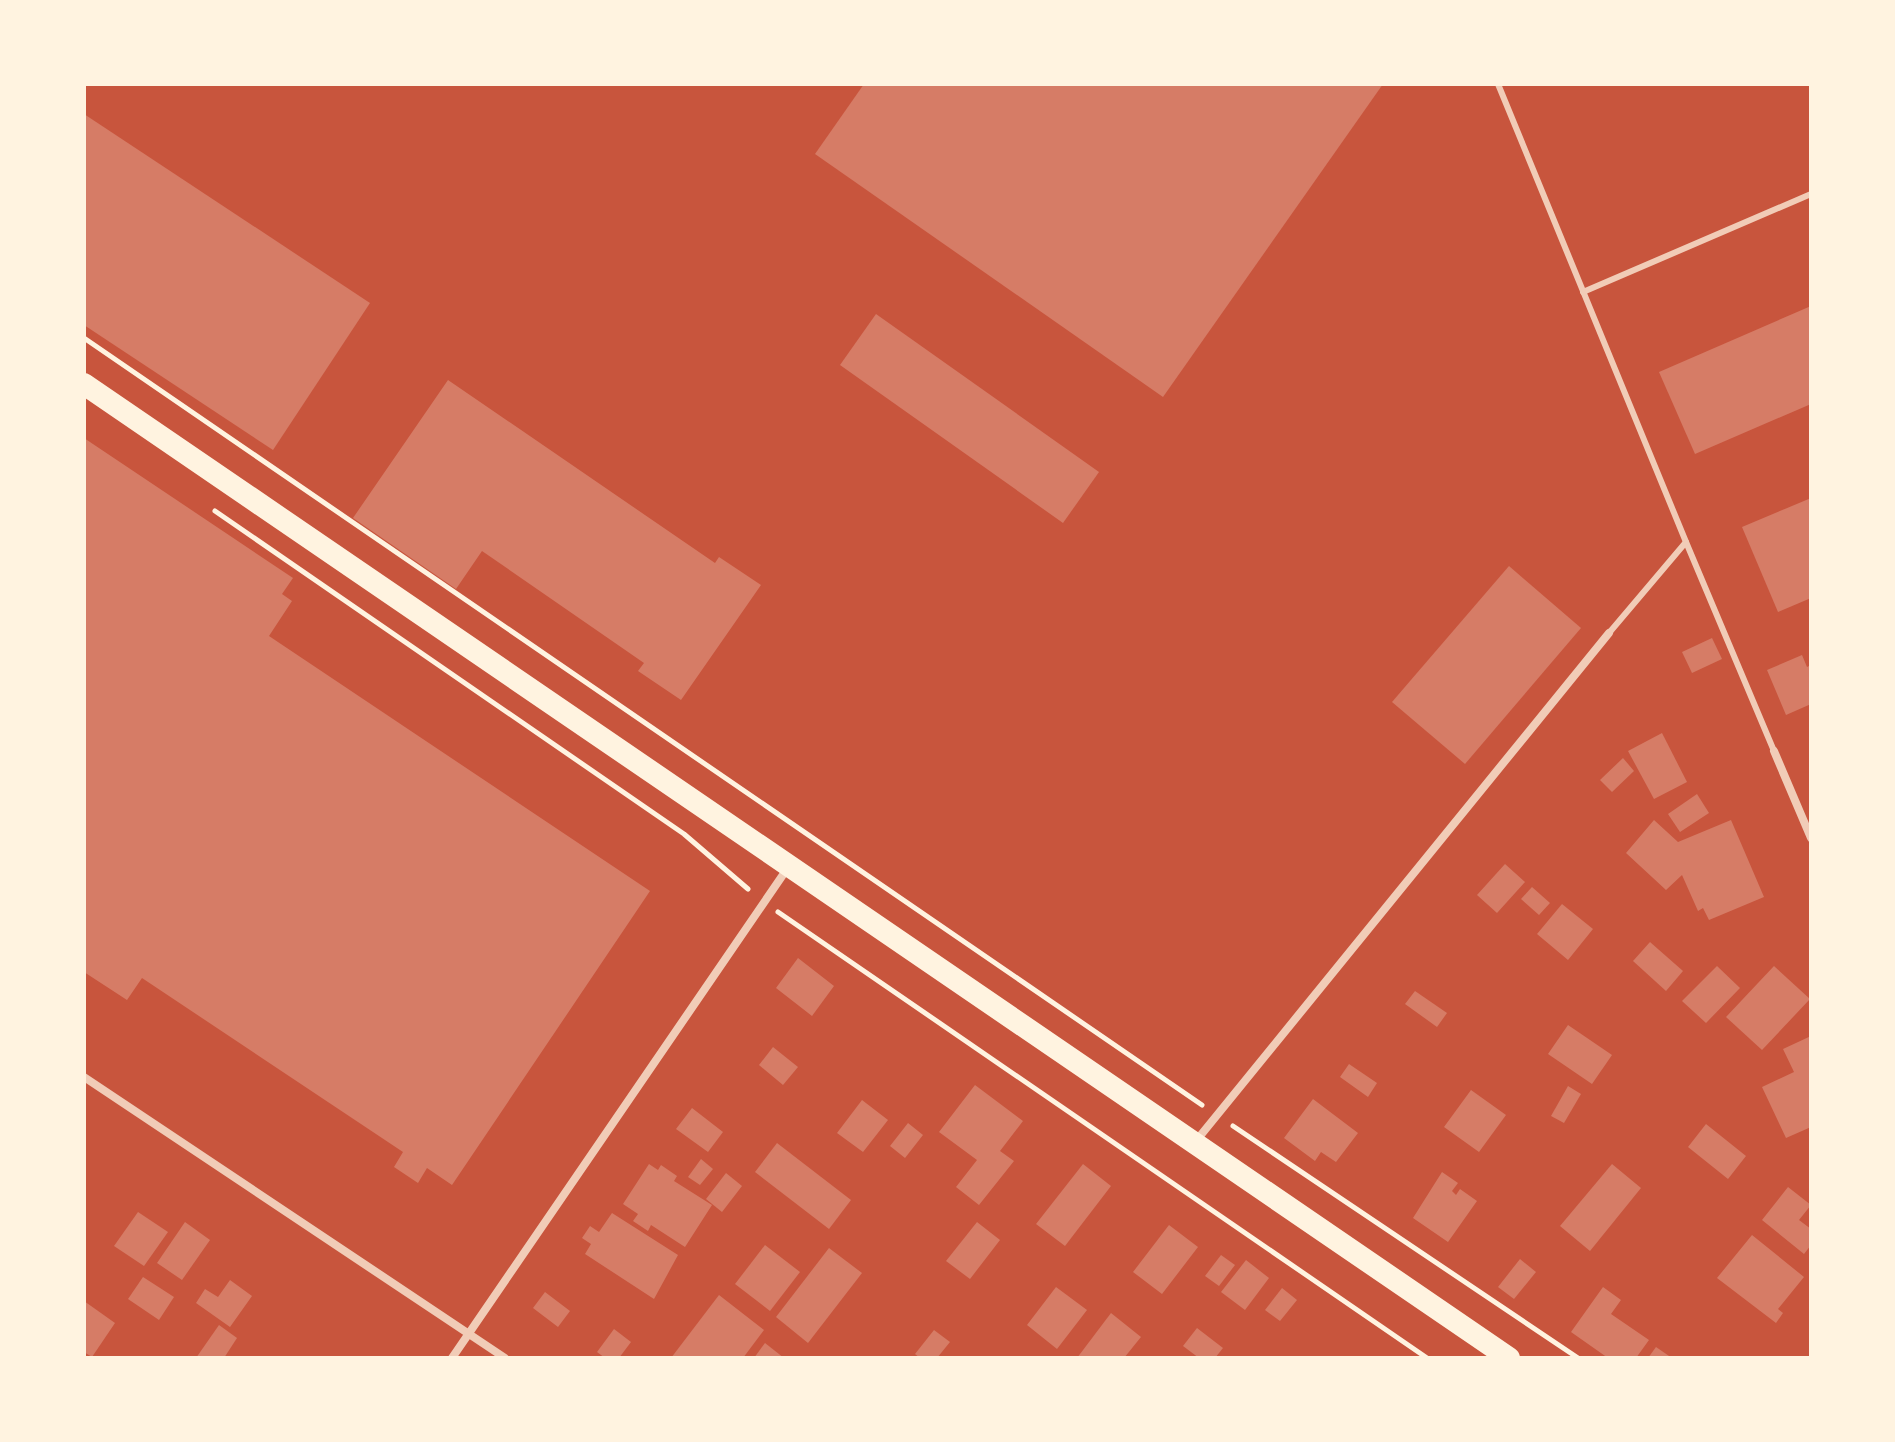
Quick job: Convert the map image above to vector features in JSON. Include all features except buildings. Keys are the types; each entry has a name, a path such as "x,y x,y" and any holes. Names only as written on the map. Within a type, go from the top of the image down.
{"highway":[{"path":"84,384 1509,1358"}],"street":[{"path":"1195,1142 1609,633"},
{"path":"1774,751 1811,838"},
{"path":"452,1358 789,865"},
{"path":"84,1077 505,1358"}],"lane":[{"path":"1498,84 1774,751"},
{"path":"1583,292 1811,194"},
{"path":"1609,633 1686,542"}],"path":[{"path":"84,338 1216,1114 1578,1358"}]}
